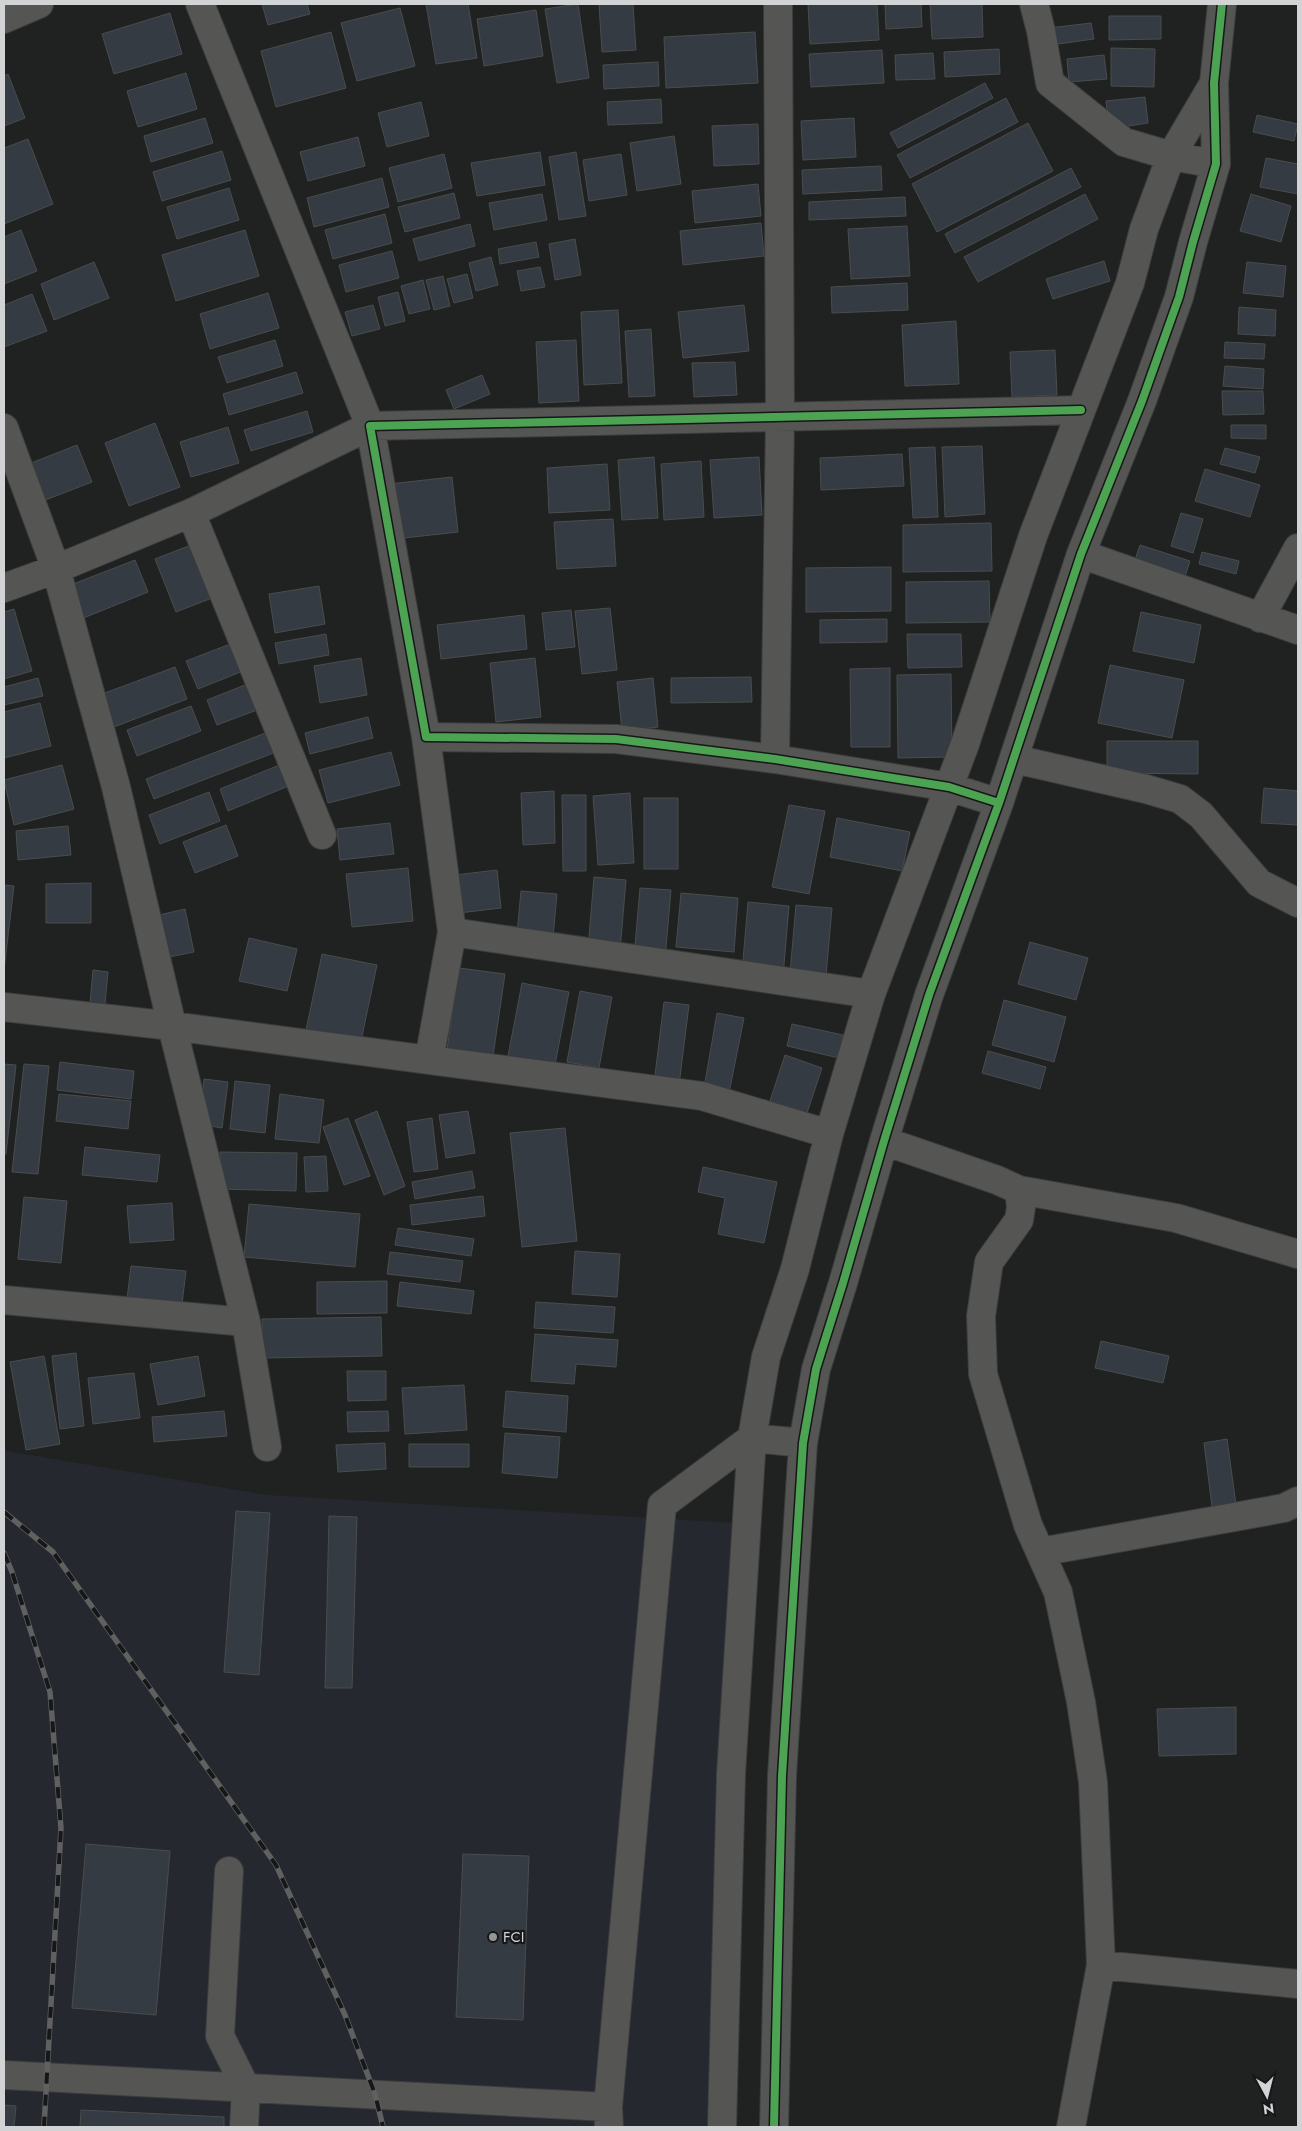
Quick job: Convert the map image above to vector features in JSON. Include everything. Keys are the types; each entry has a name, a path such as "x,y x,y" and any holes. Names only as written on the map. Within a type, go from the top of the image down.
{"street":[{"path":"4,19 39,4"},
{"path":"200,4 370,426 426,736 452,932 429,1060"},
{"path":"775,759 780,418 778,4"},
{"path":"1034,4 1041,31 1050,83 1124,142 1171,156 1216,164"},
{"path":"774,2127 782,1776 803,1443 816,1369 929,995 1014,759 1081,554 1142,401 1179,297 1216,164 1214,84 1222,4"},
{"path":"722,2127 731,1774 752,1438 766,1357 794,1269 829,1134 871,994 965,744 1033,536 1130,283 1144,228 1171,156 1214,84"},
{"path":"4,588 56,569 191,512 370,426 1081,410"},
{"path":"4,428 56,569 116,787 172,1026 246,1322 267,1447"},
{"path":"191,512 322,834"},
{"path":"1260,618 1298,548"},
{"path":"1081,554 1298,630"},
{"path":"426,736 616,739 775,759 949,787 999,802"},
{"path":"1014,759 1146,789 1180,799 1201,815 1259,883 1298,903"},
{"path":"452,932 871,994"},
{"path":"4,1007 172,1026 702,1096 829,1134"},
{"path":"884,1141 1019,1190 1176,1218 1298,1254"},
{"path":"1019,1190 1021,1207 1019,1220 989,1262 981,1316 983,1374 1028,1525 1058,1592 1082,1702 1094,1782 1101,1965 1071,2127"},
{"path":"4,1300 246,1322"},
{"path":"4,2075 246,2088 608,2117 662,1505 752,1438 803,1443"},
{"path":"1040,1552 1284,1508 1298,1500"},
{"path":"229,1871 220,2036 246,2088 244,2127"},
{"path":"1101,1965 1298,1984"}],"shaded area":[{"path":"4,1448 6,1451 268,1495 751,1524 712,2127 4,2127"}],"building":[{"path":"262,4 307,4 310,14 268,25"},
{"path":"426,4 468,4 477,58 436,64"},
{"path":"578,4 589,78 557,83 545,9"},
{"path":"599,4 633,4 636,50 602,52"},
{"path":"808,4 877,4 879,40 810,44"},
{"path":"885,4 921,4 922,27 886,29"},
{"path":"930,4 982,4 983,37 932,39"},
{"path":"400,8 415,66 357,81 341,23"},
{"path":"536,10 543,56 484,66 477,19"},
{"path":"170,13 182,54 114,74 102,34"},
{"path":"1109,16 1161,16 1161,39 1109,40"},
{"path":"1091,23 1094,39 1051,45 1049,28"},
{"path":"331,32 346,88 276,107 261,51"},
{"path":"755,32 758,83 666,88 664,37"},
{"path":"1111,48 1155,49 1154,87 1111,86"},
{"path":"999,49 1000,74 945,77 944,52"},
{"path":"882,50 884,83 811,87 809,54"},
{"path":"933,53 935,79 896,80 895,55"},
{"path":"1104,55 1107,79 1069,82 1067,59"},
{"path":"658,62 659,86 604,89 603,65"},
{"path":"186,73 197,109 138,127 127,91"},
{"path":"8,74 25,118 4,126 4,76"},
{"path":"985,83 993,98 898,148 890,133"},
{"path":"1145,97 1148,123 1109,129 1106,101"},
{"path":"1006,98 1018,122 910,178 897,155"},
{"path":"661,99 662,123 608,125 607,102"},
{"path":"421,102 429,136 387,147 378,113"},
{"path":"1257,115 1298,124 1294,141 1253,132"},
{"path":"205,118 213,143 151,162 144,136"},
{"path":"854,118 856,157 803,160 801,121"},
{"path":"1028,123 1053,171 937,232 912,184"},
{"path":"758,124 759,164 714,166 712,126"},
{"path":"674,136 681,184 637,191 630,143"},
{"path":"358,137 365,166 308,181 300,152"},
{"path":"28,139 53,204 4,224 4,148"},
{"path":"222,151 231,180 162,201 153,172"},
{"path":"540,152 545,185 477,196 471,163"},
{"path":"576,152 586,216 559,220 549,157"},
{"path":"444,154 452,188 398,202 389,168"},
{"path":"621,154 627,195 589,201 583,160"},
{"path":"1266,158 1298,164 1298,194 1260,187"},
{"path":"881,166 882,190 803,194 802,170"},
{"path":"1071,168 1081,187 955,253 945,234"},
{"path":"382,178 389,207 314,227 307,198"},
{"path":"758,184 761,216 695,223 692,191"},
{"path":"229,188 239,220 177,239 167,207"},
{"path":"454,193 460,218 405,232 398,207"},
{"path":"542,194 547,220 494,230 489,203"},
{"path":"1085,194 1098,219 978,282 964,257"},
{"path":"1251,194 1291,206 1281,242 1240,231"},
{"path":"905,197 906,216 809,220 809,202"},
{"path":"385,214 392,243 333,259 325,230"},
{"path":"761,223 764,256 683,265 680,231"},
{"path":"470,224 475,246 419,261 413,239"},
{"path":"907,226 910,276 851,279 848,229"},
{"path":"21,230 37,271 4,284 4,237"},
{"path":"245,230 259,276 176,301 162,255"},
{"path":"575,239 581,275 555,280 549,244"},
{"path":"536,242 539,257 500,264 498,249"},
{"path":"392,251 399,278 346,292 339,265"},
{"path":"491,257 498,285 476,291 469,263"},
{"path":"1104,261 1110,281 1053,299 1046,279"},
{"path":"94,262 109,298 54,320 41,284"},
{"path":"1247,262 1286,266 1283,297 1243,293"},
{"path":"540,267 545,287 521,291 517,271"},
{"path":"467,274 473,298 454,303 447,279"},
{"path":"443,276 450,306 434,310 426,280"},
{"path":"423,280 430,309 409,314 401,286"},
{"path":"907,283 908,310 832,313 831,287"},
{"path":"398,292 405,321 385,326 378,297"},
{"path":"268,293 279,328 210,349 200,314"},
{"path":"32,294 47,331 4,347 4,305"},
{"path":"373,305 380,329 352,336 345,312"},
{"path":"744,305 749,351 683,358 678,312"},
{"path":"1239,307 1276,310 1275,336 1238,334"},
{"path":"618,310 622,383 584,385 581,312"},
{"path":"956,321 959,384 905,386 902,325"},
{"path":"651,329 655,396 629,397 625,331"},
{"path":"275,340 283,366 227,383 218,357"},
{"path":"576,340 579,401 539,403 536,342"},
{"path":"1225,342 1265,344 1264,359 1224,358"},
{"path":"1055,350 1057,395 1012,397 1010,352"},
{"path":"735,362 737,395 694,397 692,363"},
{"path":"1225,366 1264,369 1263,389 1223,386"},
{"path":"296,372 303,393 229,415 223,394"},
{"path":"482,375 490,394 454,409 446,390"},
{"path":"1222,391 1263,391 1264,414 1223,415"},
{"path":"307,411 313,432 251,451 244,430"},
{"path":"155,423 180,487 129,506 105,443"},
{"path":"1231,425 1266,425 1266,439 1231,438"},
{"path":"228,427 239,463 191,477 180,442"},
{"path":"77,445 92,482 35,504 21,467"},
{"path":"982,446 985,514 945,517 942,447"},
{"path":"935,447 938,517 913,518 909,448"},
{"path":"1225,448 1260,457 1255,473 1220,464"},
{"path":"902,454 904,486 821,490 820,458"},
{"path":"654,457 658,518 622,520 618,460"},
{"path":"759,457 762,515 714,518 710,460"},
{"path":"701,461 704,517 664,520 661,464"},
{"path":"607,464 610,510 549,513 547,468"},
{"path":"1205,469 1260,485 1250,517 1195,501"},
{"path":"452,477 458,532 395,539 389,484"},
{"path":"1181,513 1203,519 1193,553 1171,546"},
{"path":"613,519 616,566 557,569 554,522"},
{"path":"991,523 992,571 903,572 903,525"},
{"path":"196,543 217,596 176,612 155,559"},
{"path":"1140,545 1190,561 1182,586 1132,569"},
{"path":"1202,552 1239,561 1236,574 1199,564"},
{"path":"135,560 148,592 81,619 68,586"},
{"path":"891,567 891,611 806,612 806,568"},
{"path":"989,581 990,622 906,623 906,582"},
{"path":"319,586 325,624 275,633 269,594"},
{"path":"610,608 617,670 582,674 575,611"},
{"path":"14,609 32,671 4,679 4,612"},
{"path":"571,610 575,647 546,650 542,613"},
{"path":"1141,612 1201,625 1194,663 1133,651"},
{"path":"524,615 527,649 441,659 437,625"},
{"path":"887,619 887,642 820,643 820,620"},
{"path":"326,634 329,655 279,664 275,643"},
{"path":"907,634 961,634 962,667 908,668"},
{"path":"238,641 248,669 198,689 186,661"},
{"path":"361,658 367,695 320,703 314,666"},
{"path":"535,658 541,717 496,722 490,663"},
{"path":"1110,665 1184,680 1172,738 1098,723"},
{"path":"175,667 187,699 114,727 102,694"},
{"path":"890,668 890,747 851,747 850,669"},
{"path":"951,674 952,757 898,758 897,675"},
{"path":"751,677 752,702 671,703 671,678"},
{"path":"38,678 43,696 4,705 4,687"},
{"path":"653,678 658,727 622,731 617,682"},
{"path":"255,681 265,707 217,725 207,700"},
{"path":"40,703 51,746 4,758 4,712"},
{"path":"191,706 201,731 137,756 127,730"},
{"path":"368,717 373,738 310,754 305,733"},
{"path":"268,732 276,752 154,799 146,779"},
{"path":"1107,741 1198,741 1198,774 1107,773"},
{"path":"391,752 400,785 328,803 319,770"},
{"path":"282,764 291,785 228,811 220,789"},
{"path":"62,765 74,809 14,825 4,780"},
{"path":"1264,788 1298,791 1298,825 1261,823"},
{"path":"554,791 555,843 523,845 521,793"},
{"path":"209,792 220,821 160,844 149,815"},
{"path":"630,793 634,863 598,865 593,796"},
{"path":"562,795 586,795 586,871 563,871"},
{"path":"644,798 678,798 678,869 644,869"},
{"path":"789,805 825,811 809,894 772,887"},
{"path":"837,818 910,832 902,871 830,857"},
{"path":"390,823 394,854 340,860 337,829"},
{"path":"226,825 238,856 195,873 183,842"},
{"path":"68,826 71,855 18,860 16,831"},
{"path":"408,868 413,921 352,927 346,874"},
{"path":"497,870 501,908 459,913 455,875"},
{"path":"594,877 626,880 620,951 588,949"},
{"path":"91,883 91,923 46,923 46,884"},
{"path":"4,885 14,886 4,970"},
{"path":"640,888 671,890 665,959 634,957"},
{"path":"521,891 557,894 553,937 517,933"},
{"path":"681,893 738,898 734,952 676,947"},
{"path":"748,902 789,906 783,976 742,972"},
{"path":"796,905 832,908 826,976 790,973"},
{"path":"185,909 194,952 169,957 159,915"},
{"path":"249,938 297,949 287,991 239,981"},
{"path":"1030,942 1088,958 1076,1000 1018,984"},
{"path":"322,954 377,965 361,1041 306,1030"},
{"path":"459,968 505,974 492,1063 446,1056"},
{"path":"93,970 108,972 105,1004 90,1003"},
{"path":"522,983 569,992 554,1070 507,1061"},
{"path":"580,991 612,997 599,1068 567,1062"},
{"path":"1004,1000 1066,1017 1054,1062 992,1045"},
{"path":"664,1002 689,1005 679,1085 654,1083"},
{"path":"717,1013 744,1018 729,1093 704,1088"},
{"path":"792,1024 843,1035 839,1058 787,1046"},
{"path":"988,1051 1046,1067 1040,1089 982,1073"},
{"path":"785,1055 822,1068 804,1122 767,1110"},
{"path":"60,1062 134,1071 131,1099 57,1090"},
{"path":"4,1064 16,1065 6,1154 4,1154"},
{"path":"24,1064 49,1066 38,1174 12,1172"},
{"path":"204,1079 228,1082 222,1128 199,1124"},
{"path":"235,1081 270,1085 265,1133 230,1129"},
{"path":"59,1094 131,1101 128,1129 56,1121"},
{"path":"280,1094 324,1100 319,1143 275,1139"},
{"path":"377,1111 405,1186 384,1195 355,1120"},
{"path":"468,1111 475,1153 446,1158 439,1115"},
{"path":"348,1118 370,1176 344,1185 323,1127"},
{"path":"432,1118 438,1169 414,1172 407,1122"},
{"path":"565,1128 577,1241 522,1247 510,1133"},
{"path":"85,1147 160,1155 157,1182 82,1175"},
{"path":"220,1152 297,1153 296,1191 219,1189"},
{"path":"326,1156 328,1191 306,1192 304,1157"},
{"path":"703,1167 777,1182 764,1243 718,1234 725,1198 698,1192"},
{"path":"472,1171 475,1188 415,1199 412,1182"},
{"path":"483,1196 485,1216 412,1225 410,1205"},
{"path":"24,1197 67,1201 61,1263 18,1259"},
{"path":"172,1203 174,1240 130,1243 127,1206"},
{"path":"249,1204 360,1214 355,1267 244,1257"},
{"path":"398,1228 474,1239 471,1256 395,1245"},
{"path":"575,1251 620,1254 617,1297 572,1294"},
{"path":"390,1252 463,1261 460,1282 387,1274"},
{"path":"131,1266 186,1271 182,1304 127,1299"},
{"path":"387,1281 387,1313 317,1314 317,1282"},
{"path":"400,1282 474,1291 471,1314 397,1306"},
{"path":"536,1302 615,1307 613,1333 534,1328"},
{"path":"381,1317 382,1356 263,1358 262,1319"},
{"path":"535,1334 618,1340 616,1367 576,1364 574,1384 531,1381"},
{"path":"1101,1341 1169,1356 1163,1383 1095,1368"},
{"path":"76,1353 84,1426 60,1429 52,1356"},
{"path":"44,1356 60,1444 26,1450 10,1362"},
{"path":"198,1356 205,1396 158,1405 150,1364"},
{"path":"347,1371 386,1371 386,1400 348,1401"},
{"path":"134,1373 140,1418 93,1424 88,1378"},
{"path":"464,1385 467,1430 405,1434 402,1388"},
{"path":"506,1391 568,1396 566,1432 503,1427"},
{"path":"224,1411 227,1436 154,1442 152,1417"},
{"path":"388,1411 389,1431 348,1432 347,1412"},
{"path":"505,1433 560,1437 557,1478 502,1473"},
{"path":"1227,1439 1237,1512 1213,1515 1204,1443"},
{"path":"385,1443 386,1469 338,1472 336,1445"},
{"path":"409,1444 469,1444 469,1467 409,1467"},
{"path":"236,1511 270,1513 259,1675 224,1672"},
{"path":"329,1516 357,1517 352,1688 325,1688"},
{"path":"1236,1707 1236,1754 1159,1756 1157,1709"},
{"path":"86,1844 170,1851 156,2015 72,2008"},
{"name":"FCI","path":"463,1854 529,1856 523,2020 456,2017"},
{"path":"4,2105 16,2106 14,2127 4,2127"},
{"path":"81,2110 224,2117 224,2127 80,2127"}],"railway":[{"path":"4,1512 53,1552 276,1865 345,2015 375,2094 383,2127"},
{"path":"4,1553 12,1572 50,1692 61,1828 44,2127"}],"cycle path":[{"path":"774,2127 782,1776 803,1443 816,1369 929,995 999,803 1081,554 1142,401 1179,297 1216,164 1214,83 1222,4"},
{"path":"999,803 949,787 775,759 616,739 426,737 370,426 1081,410"}],"place":[{"name":"FCI","path":"493,1937"}]}
